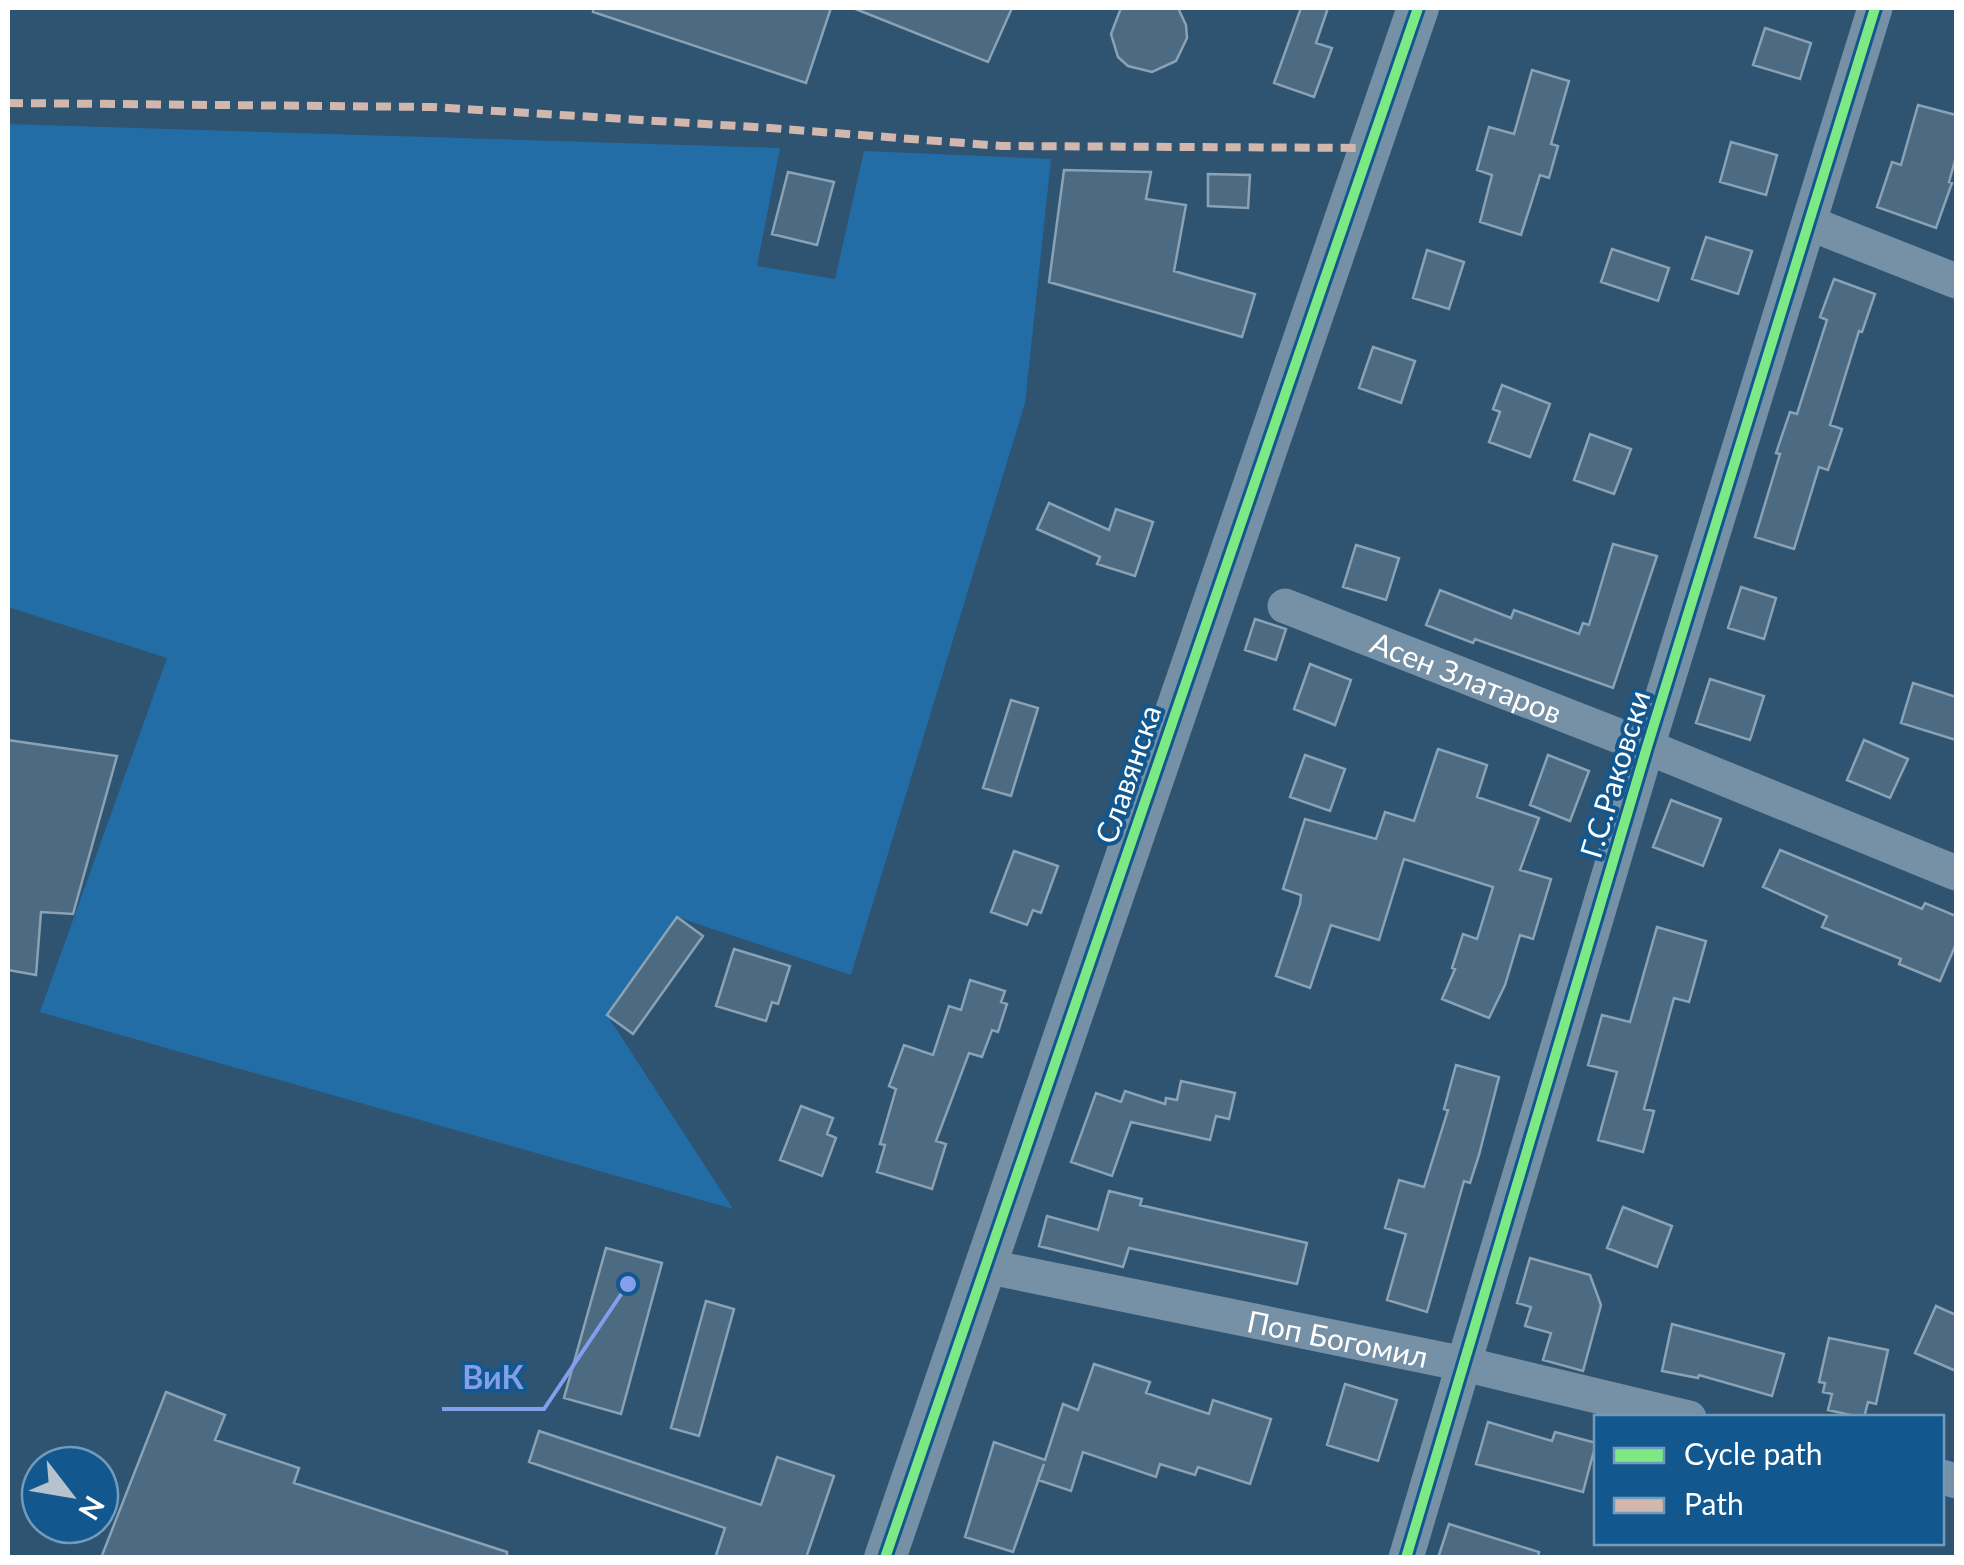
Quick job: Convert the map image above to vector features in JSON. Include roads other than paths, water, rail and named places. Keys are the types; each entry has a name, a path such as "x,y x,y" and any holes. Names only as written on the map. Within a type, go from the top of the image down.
{"street":[{"name":"Славянска","path":"884,1558 1418,8"},
{"name":"Г.С.Раковски","path":"1406,1558 1648,747 1875,8"},
{"path":"1809,223 1956,281"},
{"name":"Асен Златаров","path":"1285,606 1956,872"},
{"name":"Поп Богомил","path":"985,1266 1464,1364 1676,1415"}],"place":[{"name":"ВиК","path":"628,1284"}]}
